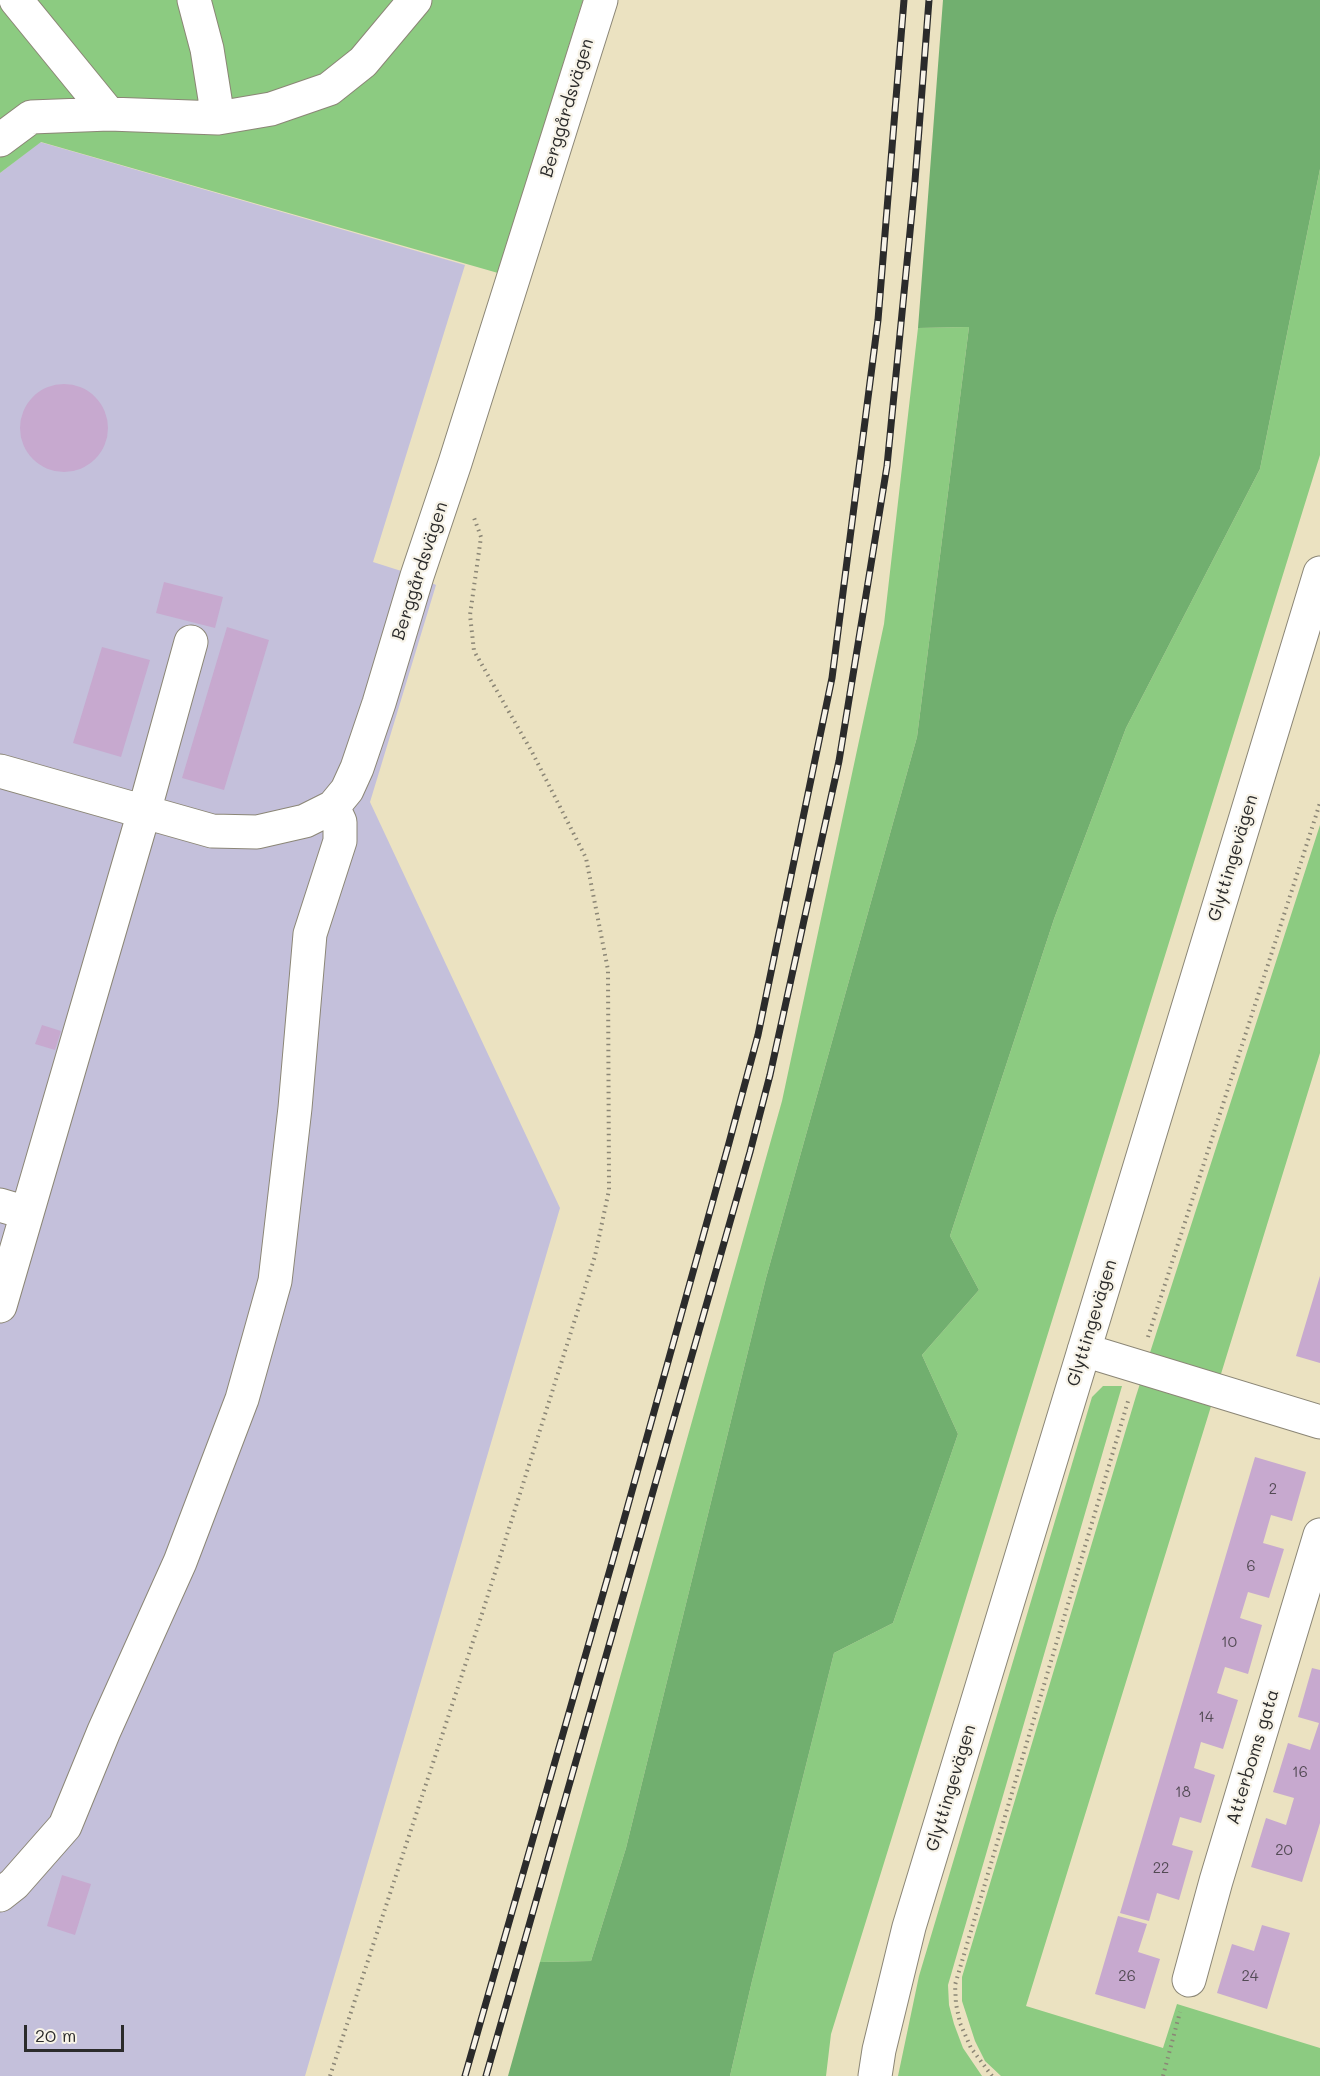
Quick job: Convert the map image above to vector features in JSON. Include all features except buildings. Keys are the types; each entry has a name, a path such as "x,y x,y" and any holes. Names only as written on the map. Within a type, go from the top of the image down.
{"street":[{"path":"16,0 109,114"},
{"path":"194,0 207,49 218,118"},
{"path":"0,140 31,117 109,114 218,118 271,109 329,89 363,62 415,0"},
{"name":"Berggårdsvägen","path":"0,771 212,831 257,832 305,821 333,807 347,790 379,703 417,576 455,463 601,0"},
{"name":"Glyttingevägen","path":"875,2076 879,2050 909,1927 1320,573"},
{"path":"0,1306 14,1209 144,812 191,642"},
{"path":"0,1894 14,1884 65,1826 104,1731 180,1562 242,1399 275,1281 295,1108 310,934 340,841 340,822 333,807"},
{"path":"1083,1350 1320,1422"},
{"name":"Atterboms gata","path":"1188,1980 1320,1535"}],"path":[{"path":"330,2076 481,1617 595,1256 609,1190 608,970 586,858 532,752 474,651 470,615 481,537 455,463"},
{"path":"992,2076 971,2048 960,2023 955,1985 1138,1366 1320,803"},
{"path":"1163,2076 1188,1980"}],"shaded area":[{"path":"40,142 465,265 373,562 417,576 436,585 370,802 560,1208 305,2076 0,2076 0,173"}],"green space":[{"path":"0,0 583,0 498,273 41,142 0,173"},
{"path":"943,0 1320,0 1320,169 1260,469 1126,728 1054,919 950,1236 979,1290 922,1355 958,1434 893,1623 834,1653 730,2076 508,2076 540,1962 591,1961 626,1848 766,1278 917,737 969,327 918,328"},
{"path":"1320,169 1320,455 831,2034 826,2076 730,2076 834,1653 893,1623 958,1434 922,1355 979,1290 950,1236 1054,919 1126,728 1260,469"},
{"path":"969,327 917,737 766,1278 626,1848 591,1961 540,1962 782,1101 884,624 918,328"},
{"path":"1320,825 1320,1053 1026,2006 1163,2048 1177,2004 1320,2048 1320,2076 1001,2076 985,2061 975,2041 962,2001 962,1977 1136,1396"},
{"path":"1103,1386 1122,1386 948,1985 949,2005 954,2024 963,2048 982,2076 898,2076 919,1976 1092,1397"}],"railway":[{"path":"465,2076 613,1559 758,1035 832,678 878,320 904,0"},
{"path":"486,2076 750,1152 770,1075 839,761 887,466 915,181 929,0"}]}
